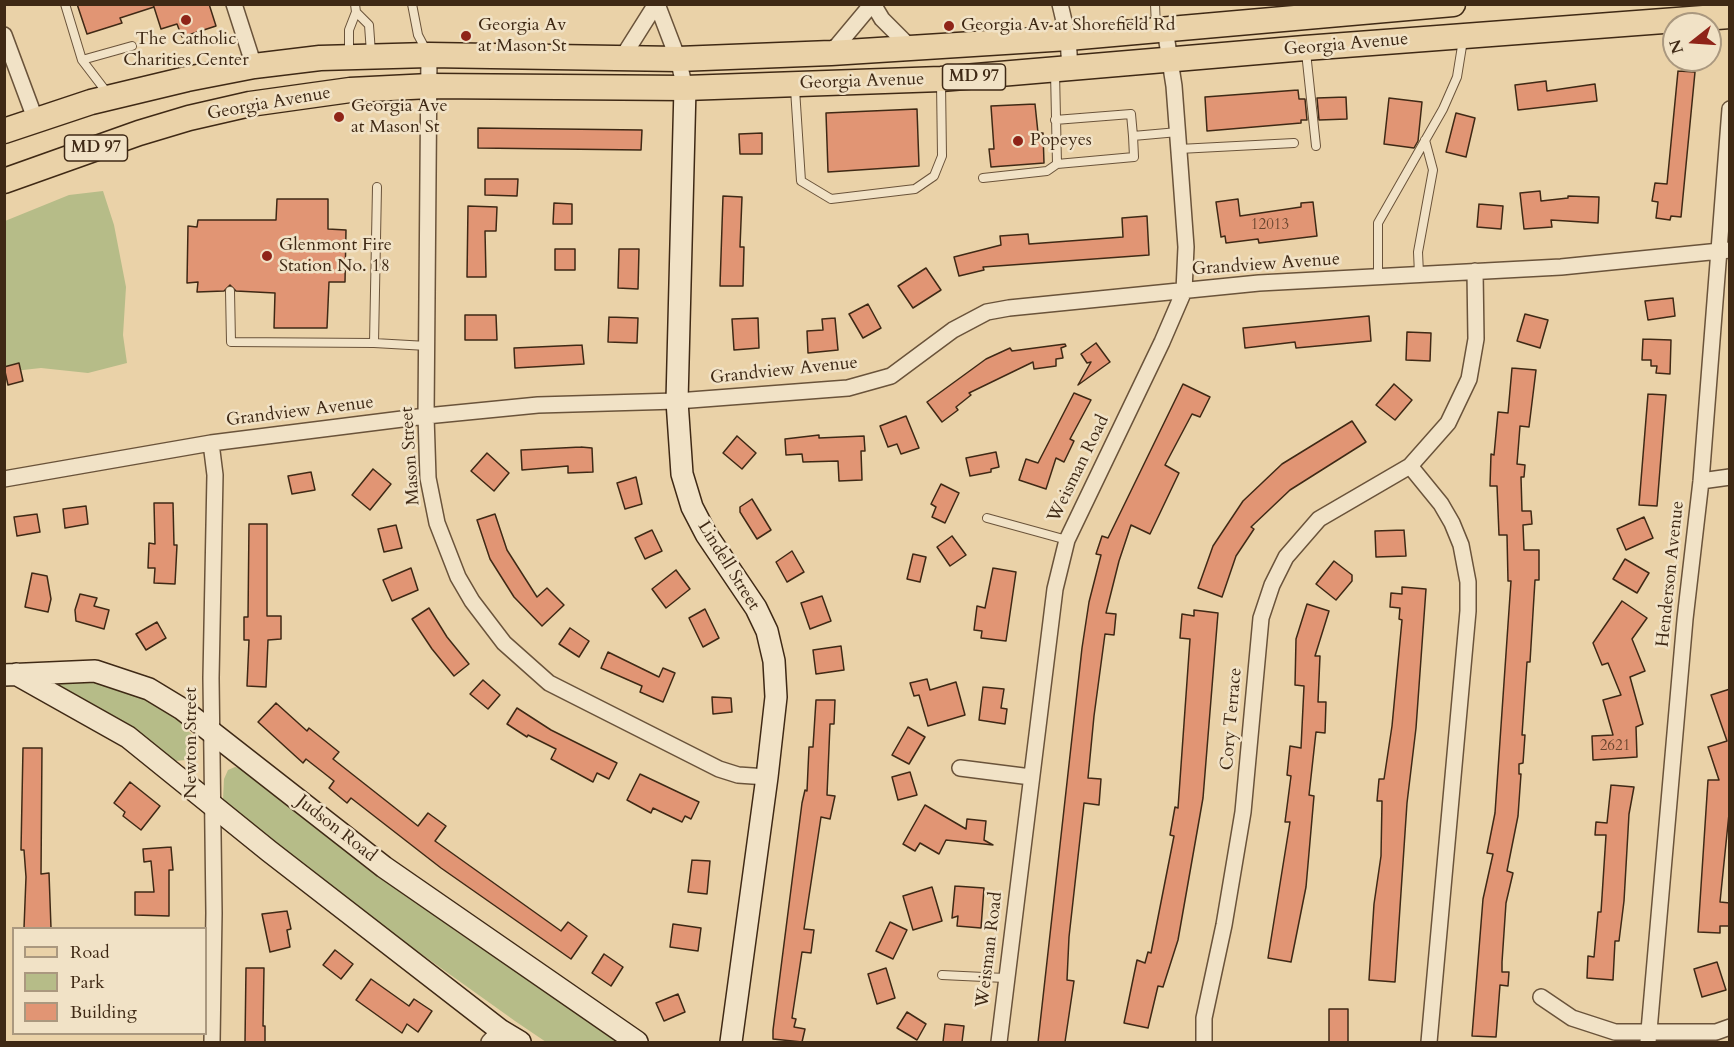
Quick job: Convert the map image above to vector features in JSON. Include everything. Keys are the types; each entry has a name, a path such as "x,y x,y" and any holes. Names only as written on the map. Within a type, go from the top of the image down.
{"main road":[{"name":"Georgia Avenue","path":"4,131 111,98 180,81 254,66 360,56 678,59 831,53 1068,38 1360,8 1453,4"},
{"name":"Georgia Avenue","path":"4,181 139,133 189,118 250,104 301,96 430,86 685,88 941,79 1305,48 1730,16"},
{"path":"180,81 189,118"}],"street":[{"path":"234,4 254,66"},
{"path":"621,58 657,4"},
{"path":"657,4 678,59 685,88"},
{"path":"831,53 873,4 882,19 911,48"},
{"path":"1060,4 1068,38 1062,70"},
{"name":"Weisman Road","path":"999,1042 1005,978 1055,589 1066,540 1162,342 1184,291 1186,247 1178,132 1170,60 1161,30"},
{"path":"4,35 8,57 36,121"},
{"name":"Mason Street","path":"429,56 426,416 428,478 437,523 458,577 483,617 504,643 549,683 727,772 767,777"},
{"name":"Lindell Street","path":"685,88 677,401 682,474 692,507 706,534 756,608 766,631 774,661 776,697 731,1042"},
{"name":"Henderson Avenue","path":"1648,1038 1685,619 1724,251 1730,109"},
{"name":"Grandview Avenue","path":"4,478 211,443 426,416 538,405 677,401 848,388 891,376 953,330 987,312 1184,291 1378,276 1562,267 1724,251"},
{"name":"Cory Terrace","path":"1204,1042 1204,1018 1224,925 1243,812 1261,618 1272,585 1298,542 1319,519 1410,466 1448,423 1469,380 1476,339 1475,271"},
{"name":"Newton Street","path":"211,443 215,475 212,1042"},
{"path":"1410,466 1452,523 1461,545 1468,582 1468,611 1429,1042"},
{"path":"1701,481 1730,477"},
{"name":"Judson Road","path":"10,674 95,671 149,689 212,733 384,867 637,1042"},
{"name":"Judson Road","path":"10,674 128,737 495,1036 520,1042"},
{"path":"960,768 1031,777"},
{"path":"1541,997 1572,1018 1602,1029 1648,1038 1716,1032 1730,1027"}],"lane":[{"path":"65,4 82,60 111,98"},
{"path":"412,4 418,35 429,56"},
{"path":"1155,4 1161,30"},
{"path":"355,8 369,25 360,56"},
{"path":"355,8 349,30 360,56"},
{"path":"1378,276 1378,223 1425,140 1457,77 1463,36"},
{"path":"82,60 132,45"},
{"path":"1305,48 1316,146"},
{"path":"1057,164 1055,120 1062,70"},
{"path":"794,84 801,181 831,199 915,189 934,176 942,156 941,79"},
{"path":"983,178 1047,171 1057,164 1134,157 1131,114 1055,120"},
{"path":"1133,136 1178,132"},
{"path":"1419,274 1418,252 1433,170 1425,140"},
{"path":"1179,149 1294,143"},
{"path":"374,343 377,187"},
{"path":"230,291 231,342 374,343 427,346"},
{"path":"987,518 1066,540"},
{"path":"942,975 1005,978"}],"green space":[{"path":"103,191 114,225 126,287 123,335 127,363 88,373 41,368 5,372 5,221 69,195"},
{"path":"91,678 130,688 173,715 198,741 197,751 186,760 175,761 120,720 56,687 56,679"},
{"path":"235,767 244,769 457,932 623,1042 546,1042 515,1021 350,903 228,806 223,799 224,779 228,770"}],"building":[{"path":"77,4 153,4 154,7 120,18 122,23 87,34"},
{"path":"153,4 209,4 216,26 182,37 177,24 161,29"},
{"path":"1678,72 1695,72 1681,217 1671,216 1670,220 1656,218 1658,202 1652,201 1655,183 1667,184"},
{"path":"1546,81 1547,91 1595,84 1597,101 1518,110 1515,85"},
{"path":"1298,90 1299,99 1305,99 1307,120 1301,120 1301,123 1207,131 1205,97"},
{"path":"1346,97 1347,119 1319,120 1317,98"},
{"path":"1389,98 1422,102 1418,141 1414,148 1384,144"},
{"name":"Popeyes","path":"1035,104 1038,133 1043,133 1044,163 991,167 989,149 994,149 991,106"},
{"path":"917,109 919,166 828,172 826,113"},
{"path":"1456,113 1475,118 1466,157 1446,152"},
{"path":"478,128 642,130 641,150 478,148"},
{"path":"762,133 762,154 740,154 739,134"},
{"path":"485,179 518,179 517,196 485,195"},
{"path":"1540,191 1541,201 1568,198 1568,196 1599,197 1598,223 1551,220 1552,227 1524,229 1520,193"},
{"path":"723,196 742,197 740,247 744,247 743,286 720,286"},
{"name":"Glenmont Fire Station No. 18","path":"277,199 328,199 328,229 346,230 345,282 329,282 327,328 274,328 275,293 236,291 230,285 224,291 197,292 198,282 187,283 188,226 197,227 198,220 276,220"},
{"path":"1238,199 1240,216 1301,207 1301,203 1313,202 1317,236 1259,243 1258,239 1226,243 1225,236 1221,237 1216,202"},
{"path":"554,203 572,204 572,224 553,224"},
{"path":"1479,204 1503,206 1501,229 1477,227"},
{"path":"468,206 497,207 496,231 485,231 486,277 467,277"},
{"path":"1147,216 1149,255 983,267 984,270 959,276 954,257 1001,245 1000,236 1028,234 1029,244 1123,237 1122,218"},
{"path":"555,249 575,249 575,270 555,270"},
{"path":"619,249 639,249 638,289 618,288"},
{"path":"926,268 941,290 913,308 898,286"},
{"path":"1673,298 1675,316 1648,320 1645,301"},
{"path":"868,304 881,328 863,338 849,314"},
{"path":"1525,314 1548,320 1540,348 1517,341"},
{"path":"465,315 496,315 497,340 465,340"},
{"path":"1369,316 1371,341 1296,348 1295,342 1245,348 1243,328"},
{"path":"609,317 638,318 637,343 608,342"},
{"path":"758,318 759,348 734,350 732,319"},
{"path":"835,318 838,350 808,353 807,331 823,330 822,319"},
{"path":"1407,332 1431,333 1430,361 1406,360"},
{"path":"1643,339 1671,340 1670,374 1656,373 1657,366 1651,366 1651,360 1642,360"},
{"path":"1096,343 1110,362 1078,385 1091,362 1087,363 1081,354"},
{"path":"1065,344 1066,346 1061,348 1063,358 1056,359 1056,366 1034,369 1033,362 969,393 971,395 956,407 958,410 942,422 927,402 986,359 1010,348 1012,351"},
{"path":"582,345 584,364 515,368 514,348"},
{"path":"19,363 23,381 8,385 4,367"},
{"path":"1512,368 1536,370 1529,427 1520,426 1517,464 1525,465 1524,477 1521,477 1522,511 1531,511 1532,524 1523,525 1524,550 1539,550 1539,580 1535,580 1530,662 1527,662 1522,735 1525,735 1523,763 1519,764 1519,774 1521,774 1518,816 1507,871 1513,873 1506,903 1502,962 1502,972 1509,972 1508,986 1500,985 1496,1037 1472,1036 1483,899 1493,854 1487,853 1495,813 1511,581 1508,581 1507,535 1499,535 1497,486 1490,486 1491,454 1494,455 1498,412 1508,413"},
{"path":"1183,384 1210,397 1200,417 1192,414 1165,465 1179,473 1150,534 1131,525 1119,561 1106,613 1116,614 1114,635 1105,634 1088,778 1101,779 1099,805 1084,803 1069,937 1067,980 1074,981 1065,1042 1038,1042 1082,648 1089,602 1101,555 1096,554 1102,536 1108,538"},
{"path":"1394,384 1412,400 1395,420 1376,405"},
{"path":"1074,393 1091,400 1070,439 1074,441 1064,462 1056,458 1046,489 1019,480 1026,459 1038,463"},
{"path":"1648,394 1666,395 1657,506 1639,505"},
{"path":"906,416 919,448 901,454 897,444 888,447 880,426"},
{"path":"1352,421 1366,442 1290,490 1251,527 1254,529 1236,556 1222,597 1198,588 1213,546 1243,501 1282,464"},
{"path":"819,435 819,438 864,436 865,451 861,451 862,480 839,481 838,461 803,462 802,454 786,455 785,439"},
{"path":"737,436 756,453 742,469 723,453"},
{"path":"592,448 593,472 568,473 568,466 522,470 521,450"},
{"path":"996,452 999,467 991,469 991,472 970,476 966,458"},
{"path":"487,453 509,473 494,491 471,471"},
{"path":"373,469 391,484 370,510 352,495"},
{"path":"311,472 315,490 292,494 288,476"},
{"path":"636,477 642,504 625,509 617,483"},
{"path":"941,484 959,493 945,523 932,517 936,507 931,504"},
{"path":"752,499 771,530 757,539 740,512 740,507"},
{"path":"154,503 173,503 174,545 177,545 175,584 154,583 155,568 148,568 149,543 155,544"},
{"path":"86,506 88,524 65,528 63,509"},
{"path":"37,514 40,532 17,536 14,517"},
{"path":"495,514 507,550 537,597 547,588 564,605 542,626 514,597 490,559 477,520"},
{"path":"1644,517 1653,538 1626,550 1617,529"},
{"path":"249,524 267,524 267,616 281,616 281,639 268,640 266,687 247,686 249,640 244,640 244,617 248,617"},
{"path":"396,525 402,548 384,552 378,529"},
{"path":"652,530 662,551 645,559 635,538"},
{"path":"1404,530 1406,556 1376,557 1375,531"},
{"path":"952,536 966,555 950,566 937,547"},
{"path":"792,551 804,572 787,582 776,562"},
{"path":"913,554 926,557 920,582 907,579"},
{"path":"1625,559 1649,573 1637,593 1613,579"},
{"path":"1334,561 1352,575 1352,581 1336,600 1316,584"},
{"path":"411,568 418,590 392,601 383,580"},
{"path":"993,568 1016,572 1006,641 981,638 982,631 974,630 977,606 985,608"},
{"path":"676,570 690,589 666,608 652,589"},
{"path":"32,573 47,576 51,599 48,612 25,607"},
{"path":"1402,587 1426,589 1416,728 1407,803 1395,982 1369,980 1374,904 1381,856 1382,801 1377,801 1379,779 1384,779 1392,726 1402,620 1399,619 1400,608 1390,607 1391,593 1402,594"},
{"path":"80,594 97,598 94,606 109,610 104,629 76,621 75,610"},
{"path":"822,596 831,621 810,629 801,603"},
{"path":"1622,601 1647,618 1632,639 1645,671 1630,677 1643,724 1636,727 1637,757 1593,760 1592,736 1613,735 1603,700 1621,695 1608,663 1602,665 1593,643"},
{"path":"1307,604 1329,611 1315,656 1320,656 1318,702 1326,702 1325,733 1316,732 1309,795 1314,796 1306,887 1291,962 1268,958 1290,822 1285,822 1291,776 1287,775 1290,746 1301,748 1304,686 1295,685 1296,639"},
{"path":"429,608 447,637 469,664 454,676 412,619"},
{"path":"705,609 719,638 703,647 689,618"},
{"path":"1194,610 1218,613 1203,798 1178,940 1163,987 1158,986 1148,1028 1124,1023 1137,960 1145,963 1148,952 1151,953 1174,836 1170,835 1175,807 1178,808 1190,639 1180,638 1182,614 1194,616"},
{"path":"157,622 166,638 146,650 136,634"},
{"path":"570,628 589,641 579,657 559,644"},
{"path":"841,646 844,670 816,674 813,650"},
{"path":"608,652 659,677 663,668 675,673 663,702 640,692 642,686 601,668"},
{"path":"927,679 930,690 956,682 965,715 928,726 919,695 914,696 910,683"},
{"path":"483,680 500,695 488,709 470,694"},
{"path":"983,687 1004,689 1001,708 1007,709 1005,724 979,720"},
{"path":"1730,689 1730,804 1720,902 1730,903 1729,926 1720,926 1720,933 1698,932 1708,780 1719,780 1708,747 1727,741 1711,695"},
{"path":"712,697 731,698 732,712 713,714"},
{"path":"816,700 835,700 834,724 830,724 827,795 835,796 830,819 821,817 804,929 814,930 811,953 802,952 792,1018 796,1019 794,1027 805,1029 802,1042 773,1039 773,1030 802,803 805,790 807,791 809,747 813,747"},
{"path":"276,703 307,731 309,728 339,752 333,759 418,826 428,813 446,826 435,841 561,931 568,922 587,936 571,959 441,868 351,798 347,803 329,788 334,781 306,759 303,763 258,722"},
{"path":"517,708 551,730 617,763 609,779 597,773 593,782 551,759 556,749 528,735 527,737 507,724"},
{"path":"908,727 925,737 909,764 892,755"},
{"path":"23,748 42,748 41,874 49,873 51,927 24,927 26,877 24,850 21,850"},
{"path":"910,772 917,795 898,800 892,777"},
{"path":"640,774 699,802 691,819 685,816 682,822 653,808 651,813 627,800"},
{"path":"130,782 160,806 141,830 123,816 125,812 114,803"},
{"path":"1611,785 1634,787 1629,814 1624,901 1619,941 1615,941 1613,980 1587,978 1588,956 1594,957 1598,912 1601,912 1606,835 1595,835 1596,822 1607,823"},
{"path":"925,805 966,829 967,819 986,821 984,840 993,845 946,840 939,854 920,843 915,851 903,844"},
{"path":"171,847 173,870 169,870 169,916 135,915 135,892 154,892 151,861 144,862 143,849"},
{"path":"692,860 710,861 707,894 688,892"},
{"path":"955,886 984,888 981,928 957,926 958,916 952,918"},
{"path":"932,887 942,921 913,930 903,896"},
{"path":"287,911 291,929 287,930 290,947 270,952 262,914"},
{"path":"890,922 907,930 893,959 876,951"},
{"path":"673,924 701,928 698,951 670,947"},
{"path":"335,950 353,964 341,979 323,965"},
{"path":"604,954 623,967 611,986 592,973"},
{"path":"1717,962 1726,990 1702,997 1694,969"},
{"path":"246,968 264,968 265,1042 245,1042"},
{"path":"886,968 895,998 877,1004 868,974"},
{"path":"371,979 409,1006 414,999 432,1011 418,1032 407,1024 402,1033 356,1000"},
{"path":"678,994 685,1012 664,1021 656,1003"},
{"path":"1329,1009 1348,1009 1348,1042 1329,1042"},
{"path":"907,1012 926,1024 917,1040 897,1028"},
{"path":"945,1024 964,1026 962,1042 943,1042"}],"place":[{"name":"The Catholic Charities Center","path":"186,20"},
{"name":"Georgia Av at Shorefield Rd","path":"949,26"},
{"name":"Georgia Av at Mason St","path":"466,36"},
{"name":"Georgia Ave at Mason St","path":"339,117"},
{"name":"Popeyes","path":"1018,141"},
{"name":"Glenmont Fire Station No. 18","path":"267,256"}]}
